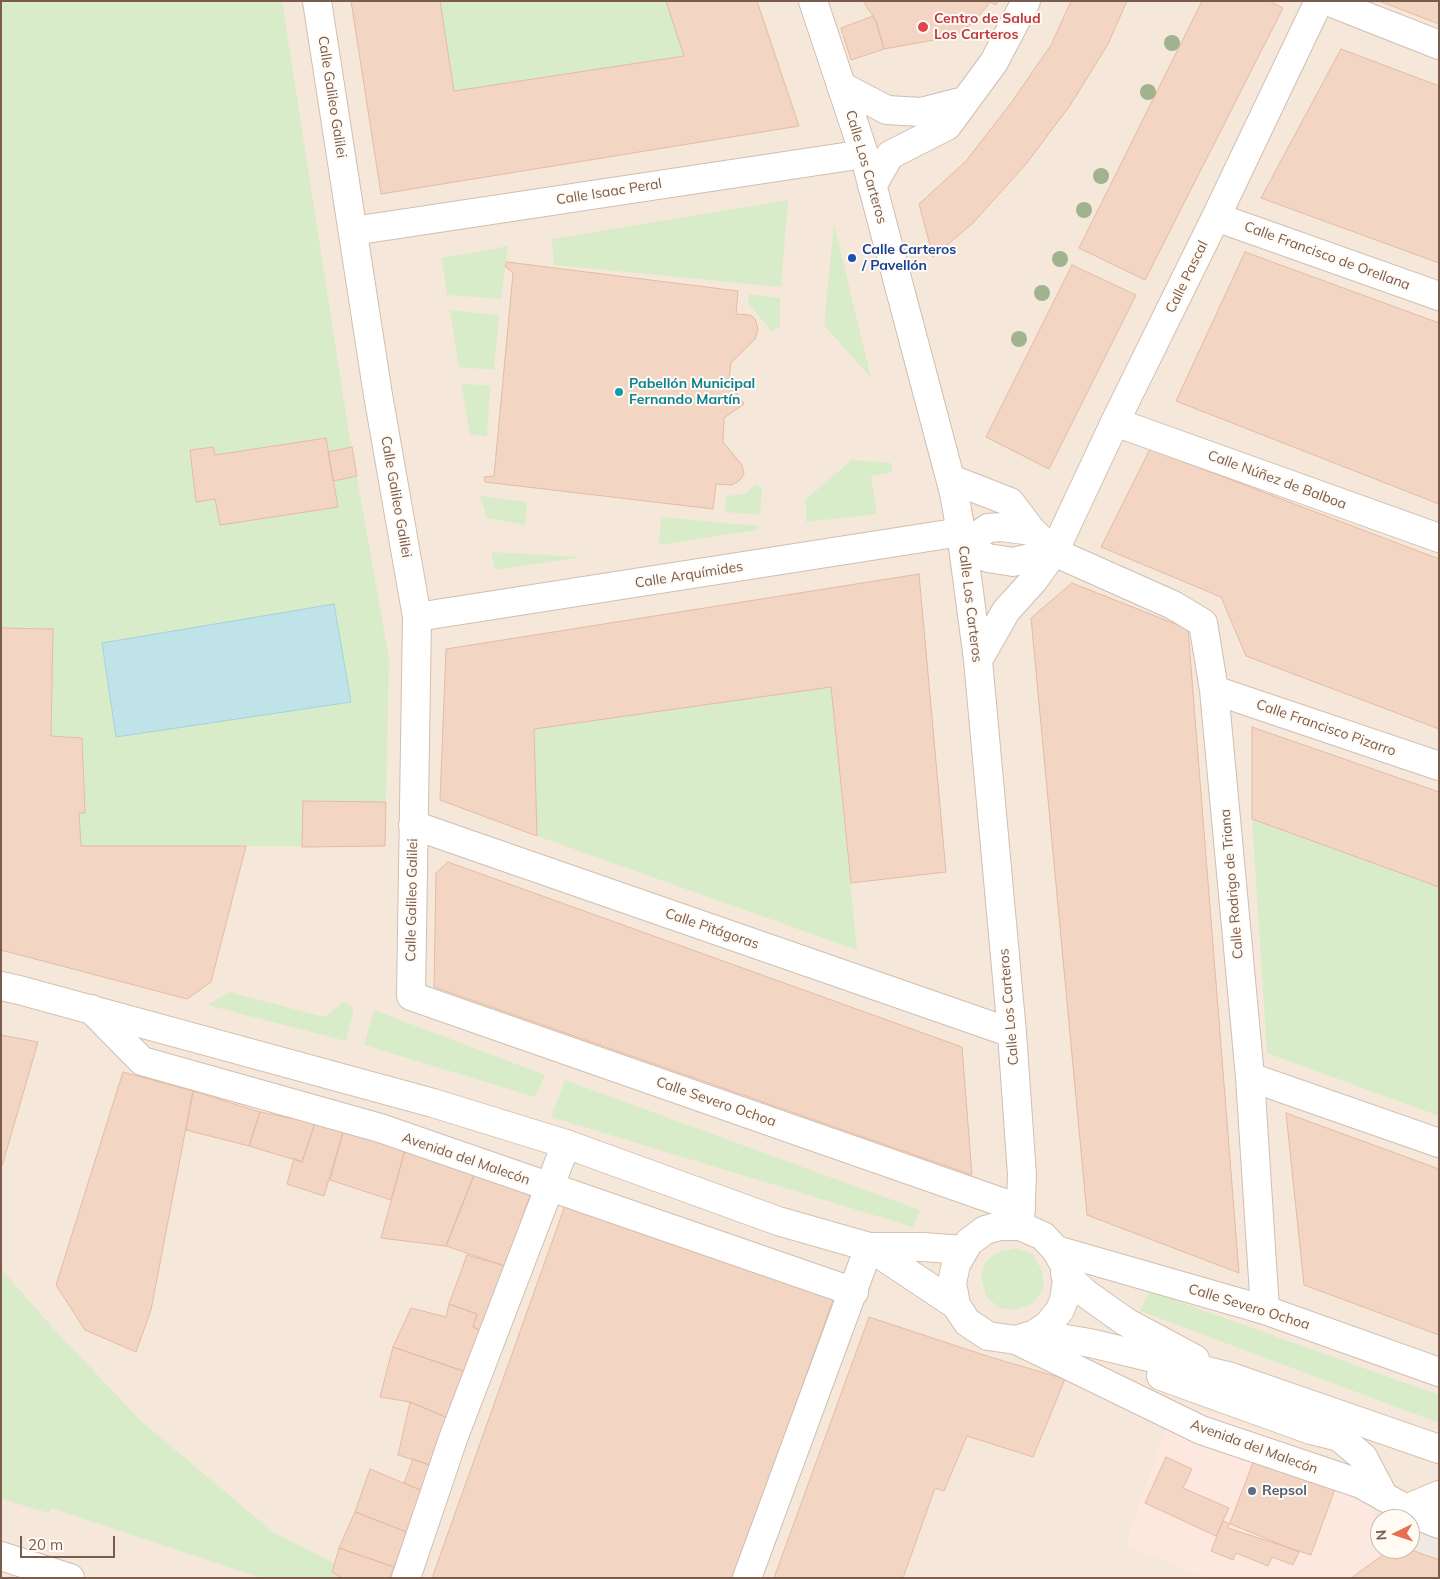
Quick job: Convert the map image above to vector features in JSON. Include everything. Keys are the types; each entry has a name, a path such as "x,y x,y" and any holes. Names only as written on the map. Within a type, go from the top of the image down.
{"street":[{"name":"Calle Galileo Galilei","path":"318,1 378,395 417,617 410,996"},
{"name":"Calle Los Carteros","path":"813,1 841,86 870,148 872,186 951,479 962,539 978,660 1012,1033 1022,1176 1020,1217"},
{"name":"Calle Isaac Peral","path":"353,231 870,148 947,126 994,62 1026,1"},
{"name":"Calle Pascal","path":"978,660 1006,611 1033,581 1054,552 1319,1"},
{"path":"1327,1 1439,45"},
{"path":"841,86 887,110 921,112 964,101"},
{"path":"870,148 870,119 887,110"},
{"name":"Calle Francisco de Orellana","path":"1216,217 1439,296"},
{"name":"Calle Núñez de Balboa","path":"1115,422 1439,538"},
{"path":"951,479 1010,502 1032,531 1054,552"},
{"path":"962,539 988,528 1002,527 1032,531"},
{"path":"962,539 988,558 1014,562 1054,552"},
{"name":"Calle Arquímides","path":"417,617 962,539"},
{"name":"Calle Rodrigo de Triana","path":"1054,552 1173,605 1202,623 1214,690 1250,1077 1265,1310"},
{"name":"Calle Francisco Pizarro","path":"1214,690 1439,766"},
{"name":"Calle Pitágoras","path":"413,825 1012,1033"},
{"path":"7,986 399,1094 566,1144 778,1221 869,1247 923,1247 964,1250"},
{"name":"Calle Severo Ochoa","path":"410,996 1020,1217"},
{"name":"Avenida del Malecón","path":"91,1009 142,1061 380,1128 854,1292"},
{"path":"1250,1077 1439,1143"},
{"path":"406,1578 454,1436 566,1144"},
{"path":"1228,1376 1126,1322 1085,1293 1043,1236 1020,1217 985,1230 969,1242 956,1264 952,1283 956,1305 967,1322 988,1336 1035,1337 1090,1343 1228,1376 1439,1449"},
{"path":"747,1578 869,1247"},
{"path":"869,1247 956,1305"},
{"path":"1035,1337 1060,1310 1067,1280 1061,1262"},
{"name":"Calle Severo Ochoa","path":"1061,1262 1265,1310 1439,1372"},
{"path":"1035,1337 1311,1430 1339,1437 1363,1457 1395,1503 1439,1494"},
{"name":"Avenida del Malecón","path":"1035,1337 1200,1430 1361,1484 1439,1524"},
{"path":"1,1556 30,1572 70,1578"}],"shaded area":[{"path":"1,1 1439,1 1439,1578 1,1578"},
{"name":"Repsol","path":"1203,1410 1337,1461 1371,1509 1370,1559 1377,1559 1351,1578 1207,1578 1126,1545 1166,1427"},
{"path":"1439,1519 1439,1578 1351,1578 1377,1559 1420,1559 1420,1531"}],"green space":[{"path":"1,1 282,1 349,433 389,658 385,846 81,846 79,813 85,813 82,738 51,736 53,629 1,628"},
{"path":"440,1 666,1 684,56 454,91"},
{"path":"788,200 781,287 554,265 552,239"},
{"path":"834,224 871,378 824,325"},
{"path":"508,246 501,299 447,295 442,258"},
{"path":"749,294 780,298 780,326 772,332 748,303"},
{"path":"450,310 499,315 494,370 459,367"},
{"path":"461,383 490,386 487,437 470,434"},
{"path":"852,460 891,463 893,472 871,476 877,514 806,522 806,499"},
{"path":"757,483 762,490 760,515 725,512 726,496 745,494"},
{"path":"480,496 527,502 525,525 487,518"},
{"path":"661,517 758,526 757,530 659,545"},
{"path":"491,552 583,557 495,570"},
{"path":"831,687 857,950 537,836 534,729"},
{"path":"1252,819 1439,887 1439,1116 1267,1053"},
{"path":"229,992 324,1017 344,1002 354,1009 346,1041 207,1005"},
{"path":"374,1010 545,1075 535,1097 364,1045"},
{"path":"565,1080 920,1210 913,1227 551,1117"},
{"path":"1016,1248 1034,1255 1042,1272 1044,1288 1032,1304 1015,1310 999,1308 986,1296 981,1276 986,1261 1001,1251"},
{"path":"1,1269 53,1328 142,1422 273,1532 364,1578 261,1578 51,1508 49,1513 1,1499"},
{"path":"1149,1291 1439,1395 1439,1423 1140,1311"}],"water":[{"path":"334,604 351,702 116,737 102,643"}],"building":[{"path":"351,1 440,1 454,91 684,56 666,1 757,1 799,126 381,194"},
{"name":"Centro de Salud Los Carteros","path":"863,1 998,1 996,5 990,2 975,21 960,32 945,38 884,49 876,21"},
{"path":"1071,1 1127,1 1108,44 1071,104 1026,164 973,223 933,257 919,204 966,161 1011,103 1051,45"},
{"path":"1202,1 1269,1 1283,8 1145,280 1079,248"},
{"path":"1379,1 1439,1 1439,24"},
{"path":"873,16 884,49 851,60 841,28"},
{"path":"1341,49 1439,86 1439,263 1261,198"},
{"path":"1245,252 1439,323 1439,504 1176,401"},
{"name":"Pabellón Municipal Fernando Martín","path":"507,262 738,291 736,314 750,315 755,319 758,329 755,339 731,363 729,381 744,404 724,418 723,442 742,465 744,474 740,480 732,485 716,484 713,509 485,482 484,477 494,476 513,273 505,266"},
{"path":"1072,265 1136,295 1049,469 986,437"},
{"path":"326,438 338,507 220,525 215,499 196,502 190,450 213,447 215,455"},
{"path":"352,447 357,476 333,481 328,452"},
{"path":"1150,449 1439,559 1439,729 1246,656 1221,597 1101,547"},
{"path":"919,574 946,872 851,883 831,687 534,729 537,836 440,800 446,649"},
{"path":"1072,583 1188,629 1239,1273 1087,1215 1031,618"},
{"path":"1,628 53,629 51,736 82,738 85,813 79,813 81,846 246,846 211,982 187,999 1,950"},
{"path":"1252,727 1439,792 1439,887 1252,819"},
{"path":"303,801 386,802 385,846 302,847"},
{"path":"448,862 962,1047 972,1175 434,987 436,873"},
{"path":"1,1035 38,1042 2,1166 1,1166"},
{"path":"123,1072 193,1091 151,1310 136,1352 85,1330 56,1285"},
{"path":"193,1091 260,1112 249,1146 186,1130"},
{"path":"260,1112 315,1123 302,1162 249,1146"},
{"path":"1286,1113 1439,1169 1439,1335 1304,1285"},
{"path":"315,1123 343,1132 324,1196 287,1184 294,1158 302,1162"},
{"path":"343,1132 405,1150 391,1200 330,1180"},
{"path":"405,1150 474,1175 446,1246 381,1238"},
{"path":"474,1175 531,1193 505,1266 446,1246"},
{"path":"567,1200 833,1300 734,1578 432,1578"},
{"path":"467,1255 505,1266 480,1330 473,1327 477,1314 449,1304"},
{"path":"449,1304 477,1314 473,1327 480,1330 466,1372 393,1347 411,1308 446,1317"},
{"path":"869,1317 990,1357 1065,1379 1033,1457 967,1436 944,1491 935,1488 903,1578 774,1578"},
{"path":"393,1347 466,1372 448,1418 410,1402 380,1397"},
{"path":"410,1402 448,1418 433,1466 398,1455"},
{"path":"1166,1457 1192,1469 1183,1488 1229,1508 1216,1536 1145,1503"},
{"path":"413,1459 433,1466 425,1492 404,1483"},
{"path":"1254,1460 1335,1489 1311,1555 1228,1528"},
{"path":"370,1469 425,1492 407,1532 355,1512"},
{"path":"355,1512 407,1532 394,1567 339,1548"},
{"path":"1223,1521 1299,1552 1293,1565 1272,1557 1268,1566 1236,1553 1233,1560 1211,1551"},
{"path":"339,1548 394,1567 389,1578 343,1578 332,1572"},
{"path":"1420,1553 1439,1560 1439,1578 1351,1578 1377,1559 1420,1559"}],"place":[{"name":"Centro de Salud Los Carteros","path":"923,27"},
{"name":"Calle Carteros / Pavellón","path":"852,258"},
{"name":"Pabellón Municipal Fernando Martín","path":"619,392"},
{"name":"Repsol","path":"1252,1491"}]}
